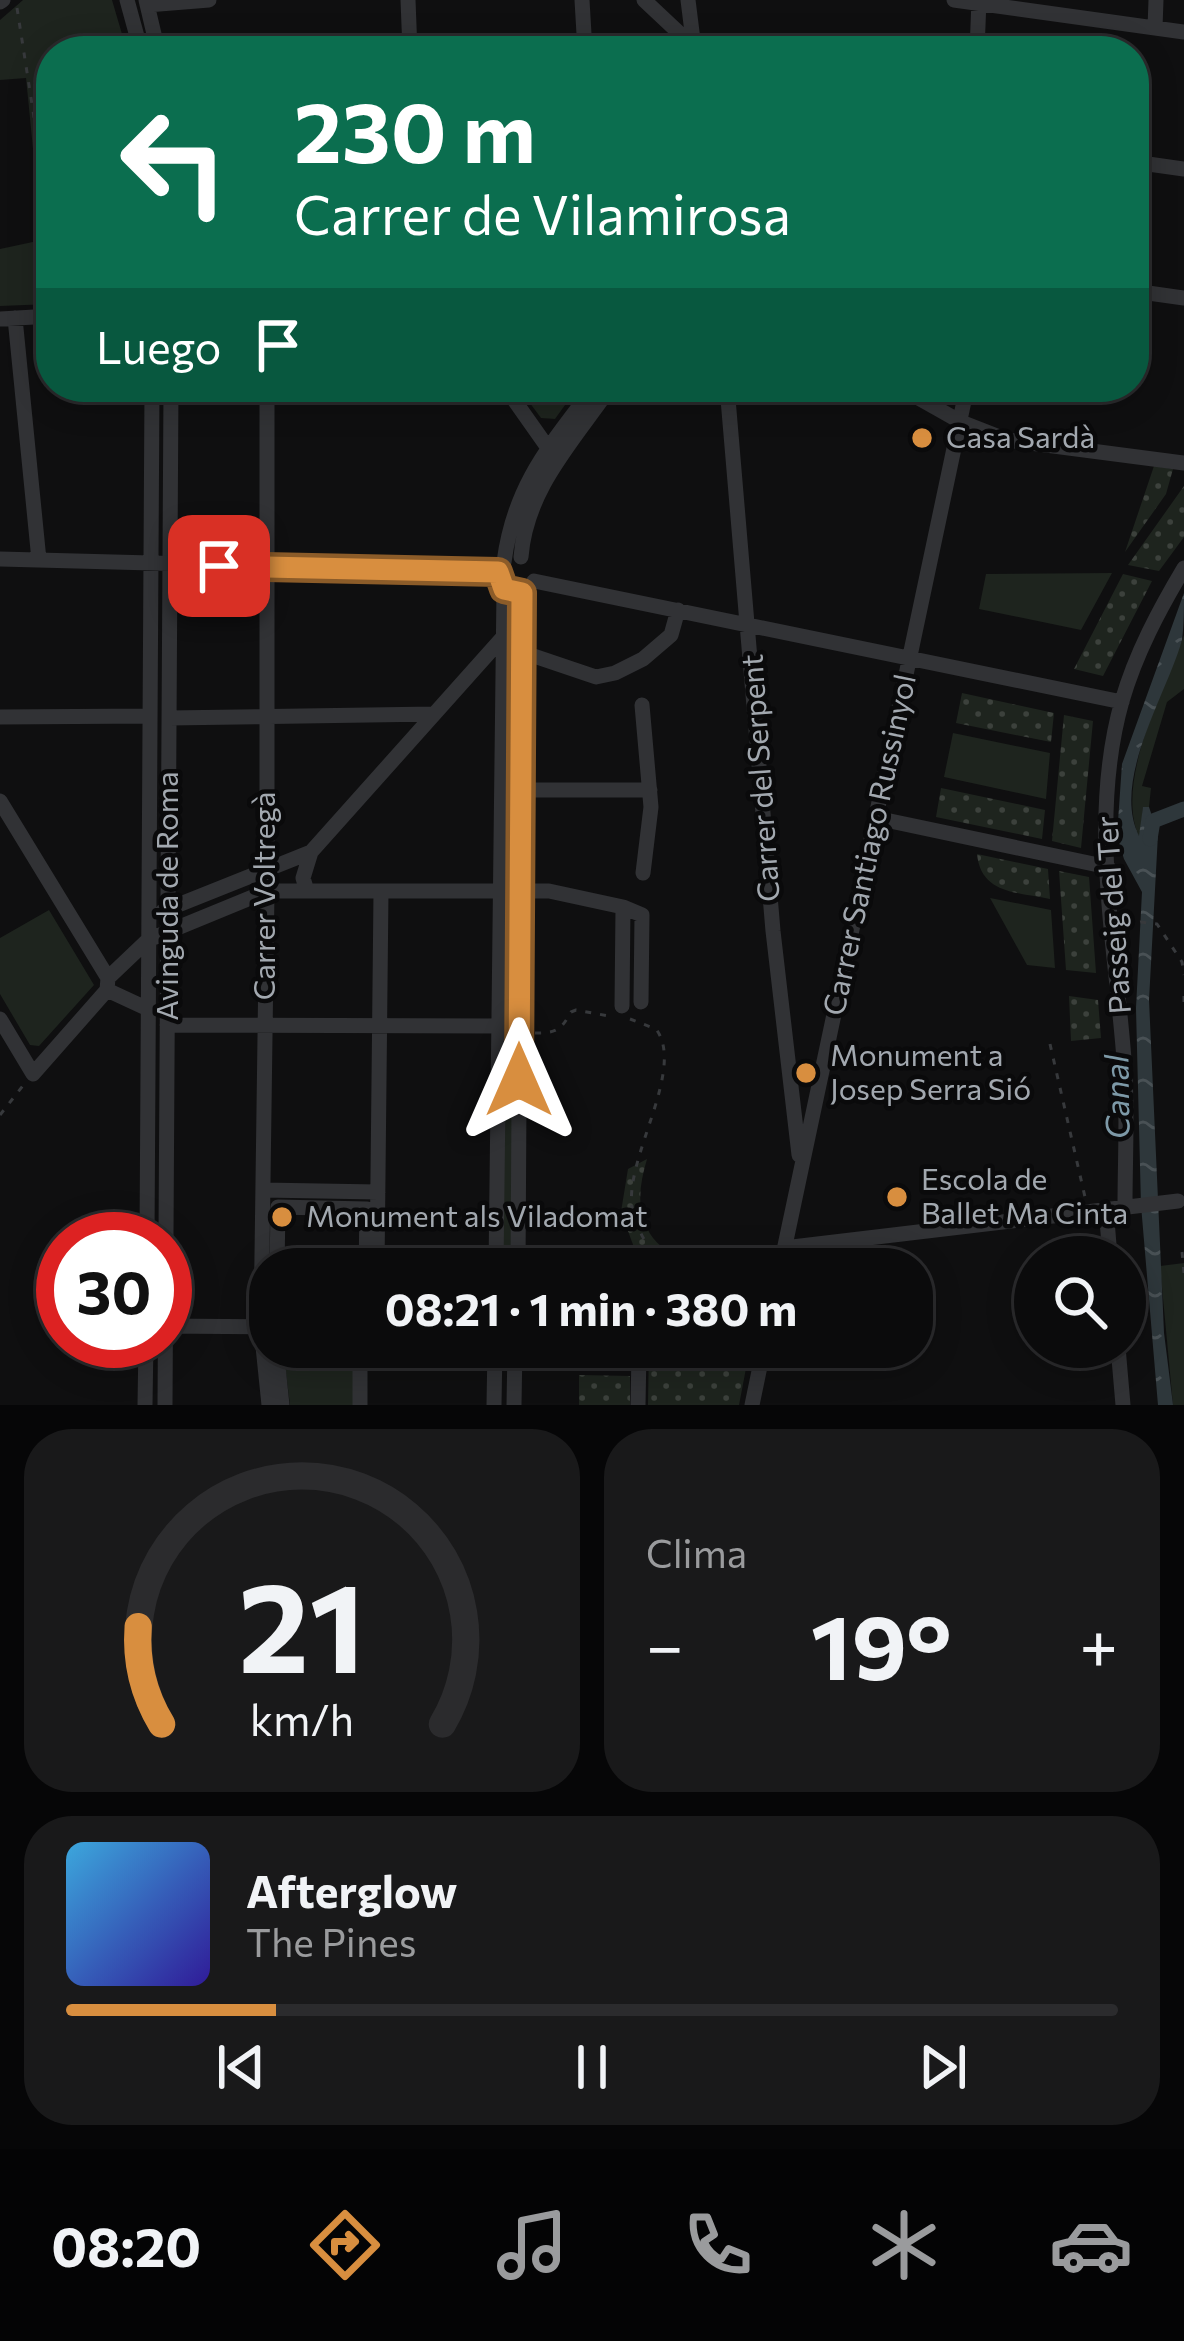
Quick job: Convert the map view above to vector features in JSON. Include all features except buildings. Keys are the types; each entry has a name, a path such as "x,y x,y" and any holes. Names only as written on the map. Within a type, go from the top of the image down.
{"street":[{"path":"127,0 137,36"},
{"path":"155,36 147,3 208,0"},
{"path":"408,0 409,36"},
{"path":"582,0 584,36"},
{"path":"644,0 681,36"},
{"path":"688,0 692,36"},
{"path":"954,0 1017,4 1184,32"},
{"path":"1156,0 1156,28"},
{"path":"978,36 980,2"},
{"path":"1149,164 1184,169"},
{"path":"1149,293 1184,298"},
{"path":"8,318 39,560"},
{"name":"Avinguda de Roma","path":"147,1212 152,402"},
{"name":"Avinguda de Roma","path":"166,1212 171,402"},
{"name":"Carrer Voltregà","path":"264,1248 267,402"},
{"path":"516,402 548,448"},
{"path":"518,1248 522,652 508,529 520,492 583,402"},
{"path":"496,1248 503,636 523,534 537,491 600,402"},
{"name":"Carrer del Serpent","path":"728,402 773,931 801,1169"},
{"path":"926,402 1007,440 1184,463"},
{"name":"Carrer Santiago Russinyol","path":"784,1248 964,402"},
{"path":"0,559 514,576 1122,702"},
{"name":"Passeig del Ter","path":"1134,1206 1108,868 1107,790 1122,702 1156,615 1184,568"},
{"path":"522,652 596,677 615,673 643,659 671,635 678,610"},
{"path":"307,892 302,878 311,852 503,636"},
{"path":"642,706 650,790 643,874"},
{"path":"170,718 434,714"},
{"path":"0,717 150,716"},
{"path":"520,790 650,790"},
{"path":"0,801 107,984 148,1009"},
{"path":"876,818 1108,868"},
{"path":"149,916 311,852"},
{"path":"0,1018 32,1074 148,940 267,891 561,892 623,907 642,915 641,1002"},
{"path":"377,1248 381,892"},
{"path":"622,1014 623,907"},
{"path":"167,1025 498,1026"},
{"path":"263,1190 378,1192"},
{"path":"784,1248 1178,1201"},
{"path":"277,1248 278,1207 367,1209 366,1248"},
{"path":"1097,1209 1104,1236"},
{"path":"192,1326 249,1327"},
{"path":"146,1368 146,1405"},
{"name":"Avinguda de Roma","path":"165,1368 165,1405"},
{"name":"Carrer Voltregà","path":"268,1368 269,1405"},
{"path":"279,1368 283,1405"},
{"path":"360,1368 360,1405"},
{"path":"494,1405 495,1368"},
{"path":"514,1405 515,1368"},
{"path":"638,1405 639,1368"},
{"path":"752,1405 760,1368"},
{"path":"1120,1368 1124,1405"}],"path":[{"path":"16,0 36,130"},
{"path":"1141,922 1157,924 1184,975"},
{"path":"1184,996 1184,1004"},
{"path":"519,1033 554,1033 576,1010 622,1014 656,1029 666,1052 631,1198 633,1214 650,1248"},
{"path":"1050,1044 1097,1209"},
{"path":"0,1115 32,1074"},
{"path":"1182,1252 1184,1273"}],"shaded area":[{"path":"23,0 112,0 123,36 36,36 36,179 26,78 0,80 0,20"},
{"path":"36,241 36,305 0,306 0,249"},
{"path":"529,402 567,402 555,419 541,418"},
{"path":"1154,466 1173,469 1166,494 1125,552"},
{"path":"1184,486 1184,537 1159,571 1128,565"},
{"path":"1112,573 1081,630 979,609 986,574"},
{"path":"1123,574 1152,581 1103,676 1074,669"},
{"path":"509,606 518,607 515,887 506,888"},
{"path":"1184,635 1184,689 1167,702 1142,786 1151,788 1149,807 1143,808 1140,839 1133,817 1137,765"},
{"path":"962,693 1054,713 1051,742 956,723"},
{"path":"1064,715 1093,721 1081,848 1052,841"},
{"path":"953,733 1050,753 1046,799 944,777"},
{"path":"941,788 1045,810 1042,839 936,817"},
{"path":"977,854 1048,869 1050,899 993,884 985,877"},
{"path":"1059,871 1089,877 1096,973 1066,970"},
{"path":"514,897 512,1248 501,1248 505,898"},
{"path":"990,898 1051,910 1055,968 1027,965"},
{"path":"49,910 94,985 39,1046 30,1045 0,994 0,938"},
{"path":"1069,996 1098,1000 1101,1038 1071,1041"},
{"path":"647,1159 641,1209 653,1238 663,1248 634,1248 621,1212 628,1169"},
{"path":"1184,1263 1184,1405 1173,1405 1160,1266"},
{"path":"285,1368 354,1368 354,1405 290,1405"},
{"path":"649,1368 746,1368 739,1405 648,1405"},
{"path":"579,1375 630,1376 630,1405 579,1405"}],"water":[{"path":"1184,593 1182,640 1144,737 1132,789 1132,814 1139,836 1143,807 1149,807 1158,834 1149,1000 1164,1333 1173,1405 1158,1405 1141,1205 1136,1008 1142,892 1117,836 1122,764"}],"waterway":[{"name":"Canal","path":"1150,839 1153,821 1184,809"}],"place":[{"name":"Casa Sardà","path":"922,438"},
{"name":"Monument a Josep Serra Sió","path":"806,1073"},
{"name":"Escola de Ballet Ma Cinta","path":"897,1197"},
{"name":"Monument als Viladomat","path":"282,1217"}],"route":[{"path":"219,566 498,572 504,589 522,593 519,1080"}]}
